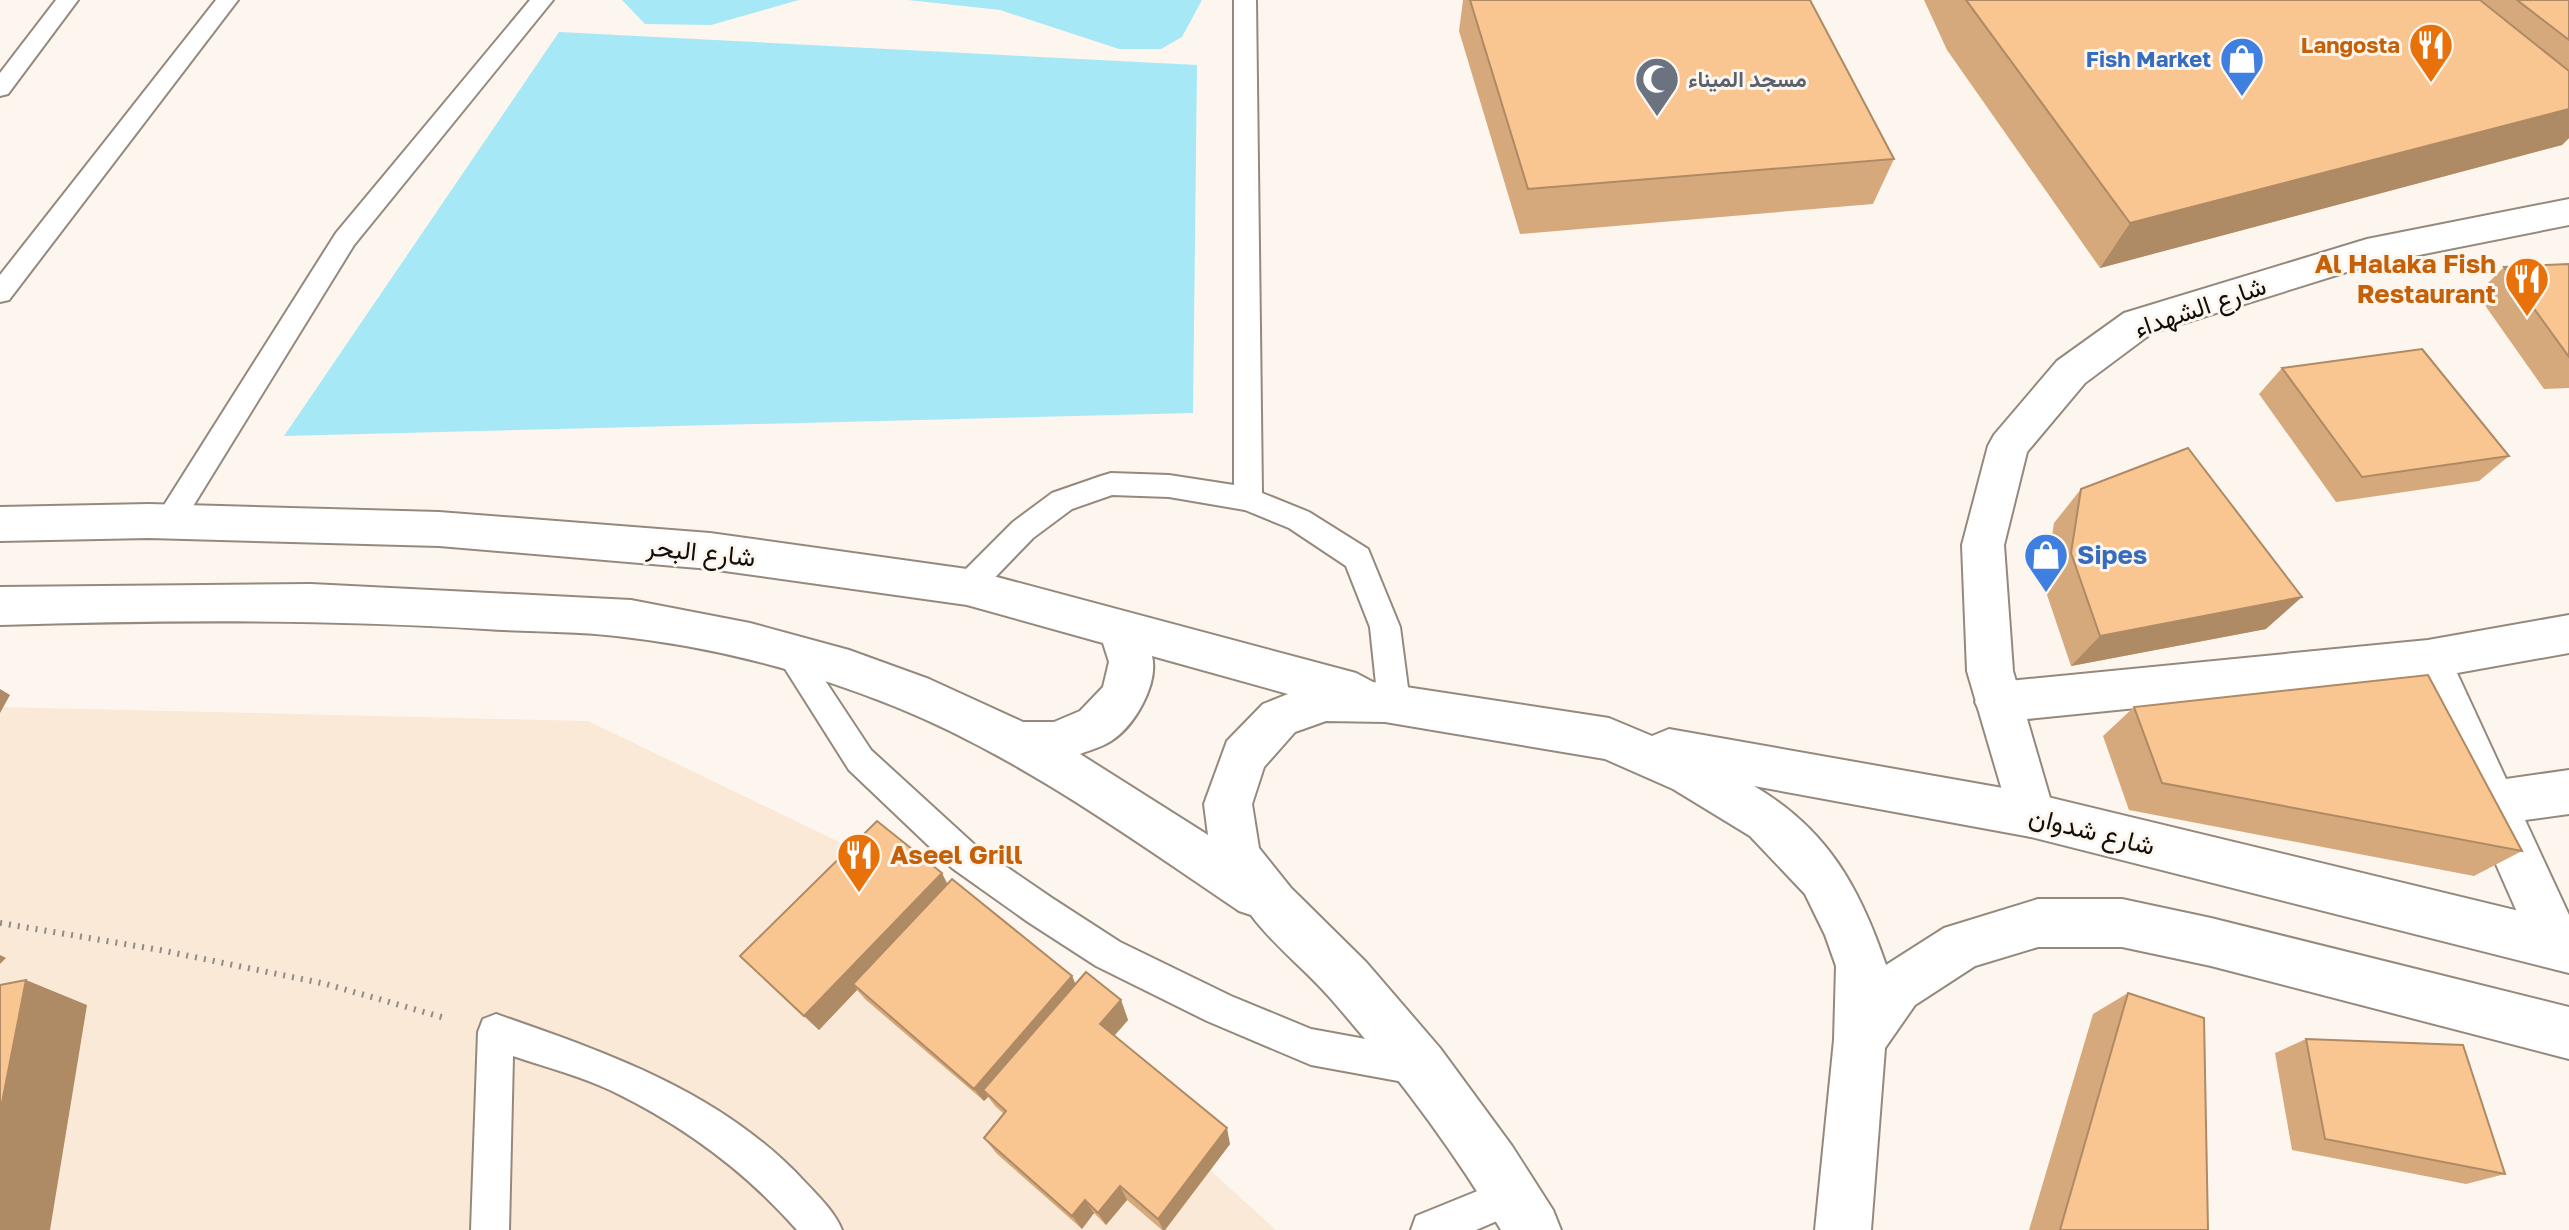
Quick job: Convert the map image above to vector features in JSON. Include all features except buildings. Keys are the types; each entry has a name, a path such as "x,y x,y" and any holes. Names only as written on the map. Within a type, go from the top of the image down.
{"main road":[{"name":"شارع الشهداء","path":"2031,815 1990,671 1983,545 2008,446 2071,372 2138,323 2367,252 2569,212"},
{"name":"شارع البحر","path":"0,524 169,521 439,529 710,551 967,587 1390,702"},
{"path":"0,606 204,600 414,605 647,621 790,653 913,693 1015,743 1134,813 1273,905"},
{"path":"1015,743 1056,743 1096,726 1123,696 1131,662 1121,628"},
{"path":"1998,702 2428,659 2569,634"},
{"path":"2428,659 2563,947"},
{"path":"1523,1213 1421,1067 1348,980 1273,905 1236,857 1228,804 1244,756 1279,718 1326,701 1390,702 1609,739 1690,774 1767,820 1822,878 1848,927 1861,966 1860,1040 1843,1230"},
{"name":"شارع شدوان","path":"1609,739 2031,815 2563,947"},
{"path":"2494,803 2569,792"},
{"path":"1860,1040 1897,987 1910,978 1962,945 2038,923 2122,923 2211,942 2569,1033"}],"lane":[{"path":"0,89 67,0"},
{"path":"0,293 227,0"},
{"path":"169,521 345,239 542,0"},
{"path":"1245,0 1248,499"},
{"path":"967,587 1023,530 1062,501 1111,484 1169,486 1248,499 1299,520 1358,558 1385,627 1390,702"},
{"path":"790,653 860,760 964,857 1040,910 1108,954 1219,1009 1311,1047 1421,1067"},
{"path":"490,1230 496,1032 618,1075 694,1116 774,1176 823,1230"},
{"path":"1430,1230 1523,1213"}],"path":[{"path":"0,923 160,950 326,984 496,1032"}],"shaded area":[{"path":"0,707 588,721 858,851 1276,1230 0,1230"}],"water":[{"path":"622,0 799,0 711,25 645,24"},
{"path":"908,0 1202,0 1182,37 1161,49 1119,49 1000,10"},
{"path":"559,32 1197,65 1193,413 284,436"}],"place":[{"name":"Langosta","path":"2431,84"},
{"name":"Fish Market","path":"2242,98"},
{"name":"مسجد الميناء","path":"1657,118"},
{"name":"Al Halaka Fish Restaurant","path":"2527,318"},
{"name":"Sipes","path":"2046,594"},
{"name":"Aseel Grill","path":"859,894"}]}
